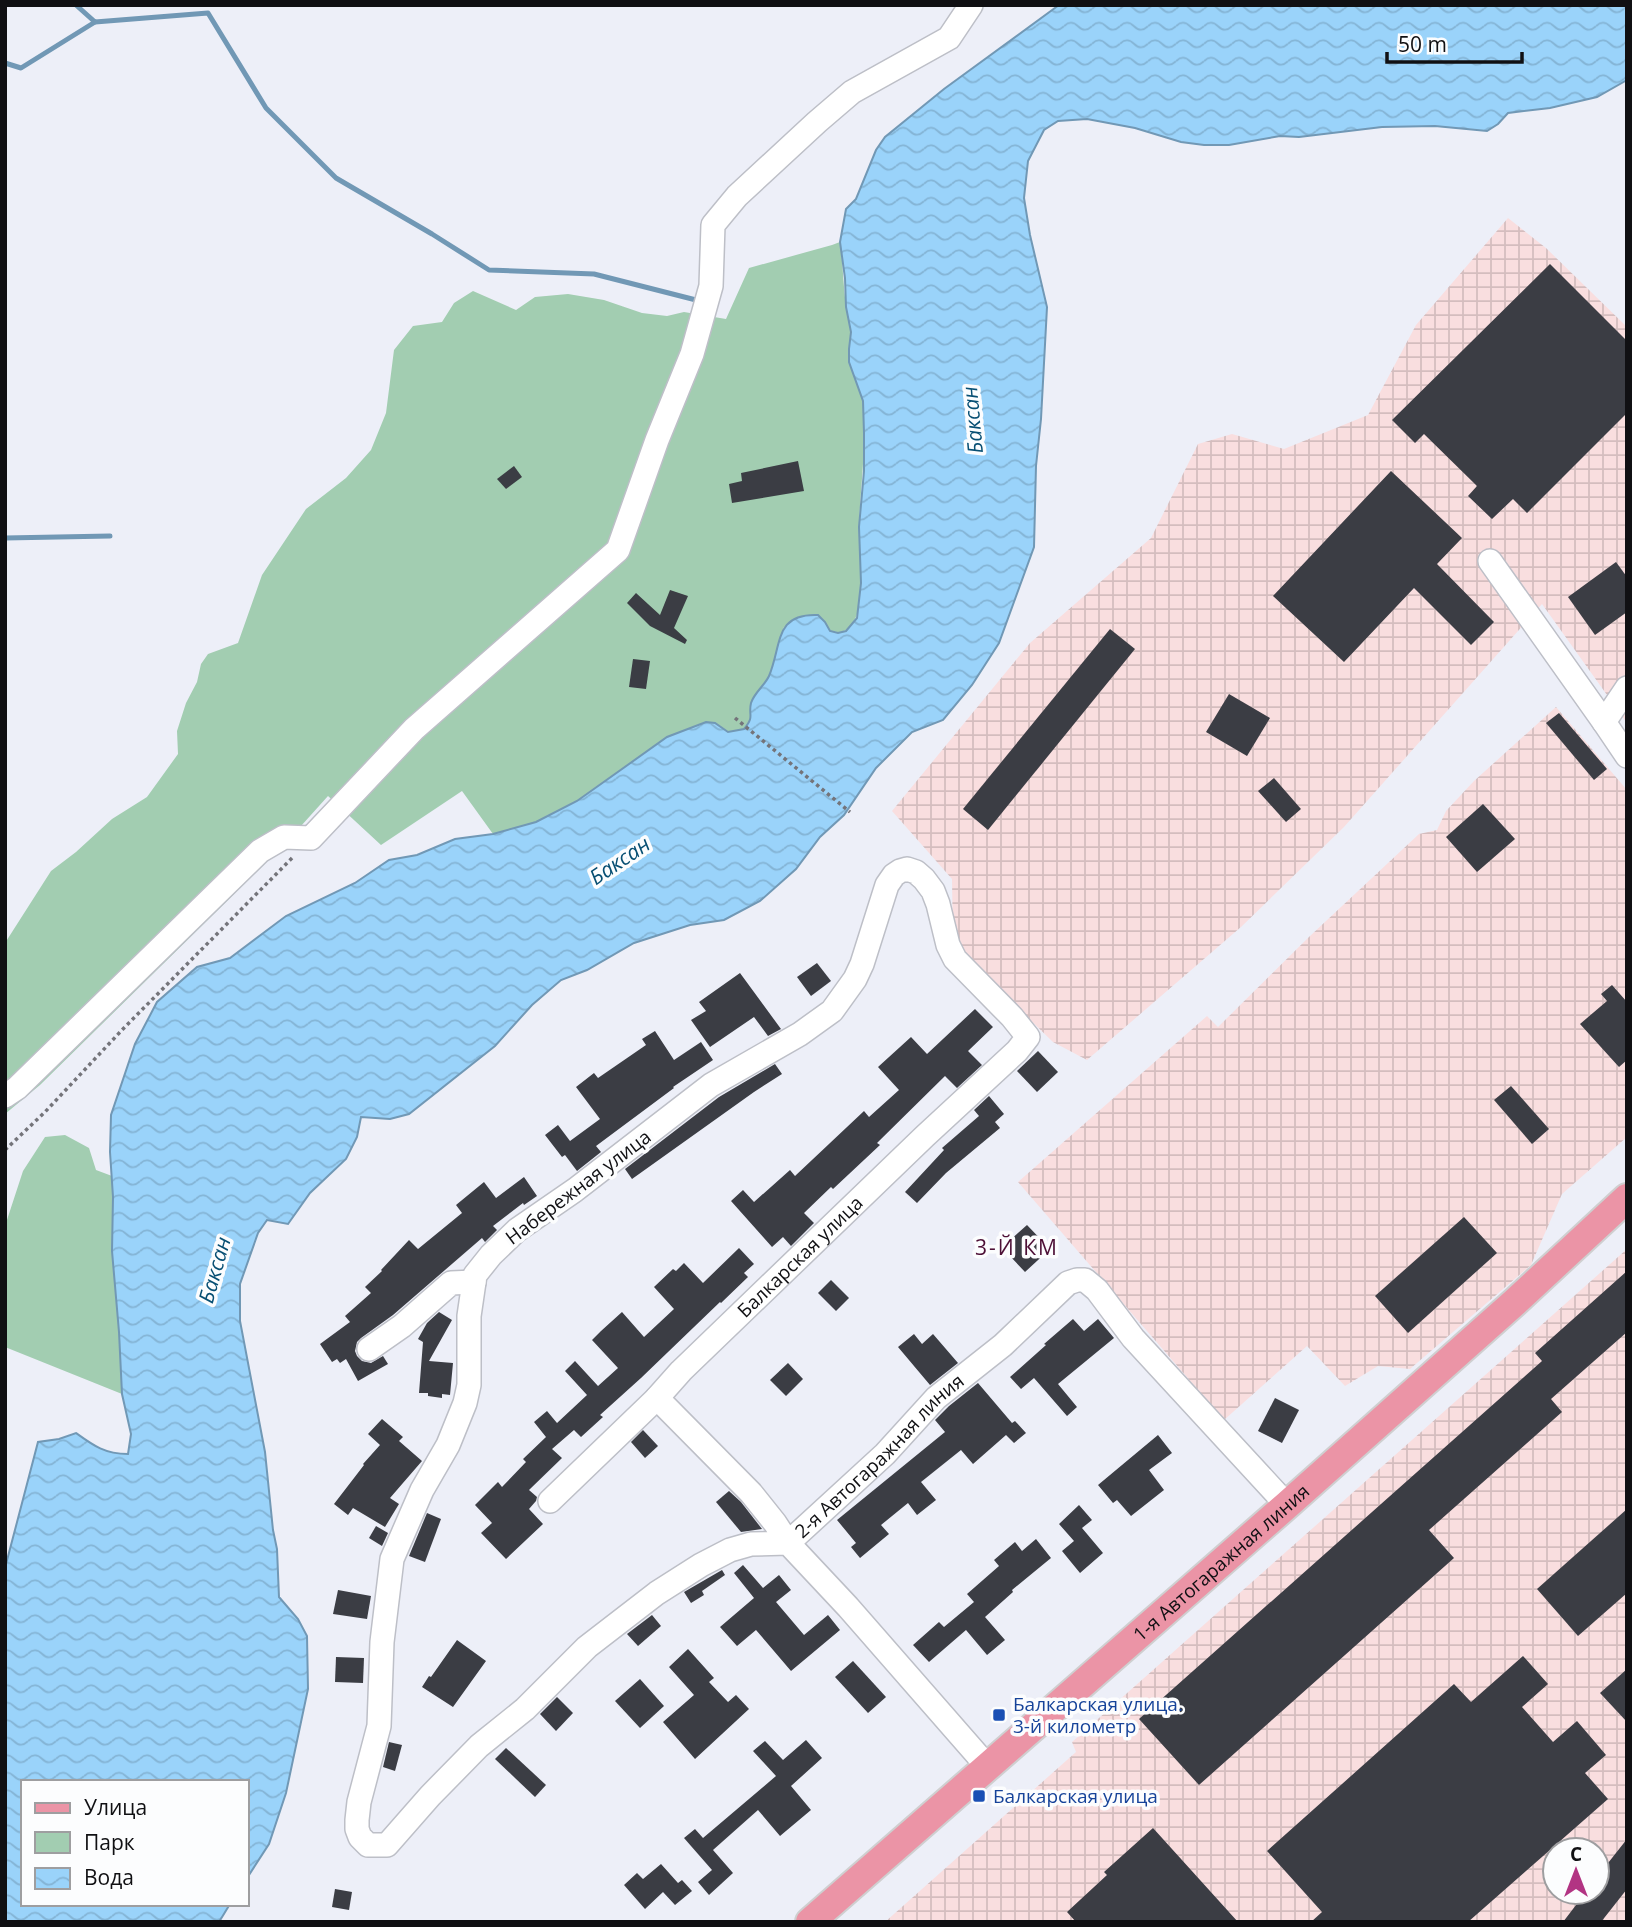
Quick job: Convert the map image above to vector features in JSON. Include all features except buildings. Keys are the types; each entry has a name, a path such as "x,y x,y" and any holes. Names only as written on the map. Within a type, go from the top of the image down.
{"main road":[{"name":"1-я Автогаражная линия","path":"810,1922 1287,1505 1627,1199"}],"street":[{"path":"5,1096 17,1088 260,851 284,837 311,838 414,729 618,550 657,440 692,354 711,286 713,225 737,196 852,92 949,38 971,5"},
{"path":"1490,561 1627,756"},
{"path":"1604,722 1627,688"},
{"name":"Набережная улица","path":"368,1845 360,1837 357,1820 379,1726 382,1642 392,1559 422,1490 448,1445 465,1403 469,1385 470,1316 475,1275 491,1255 517,1230 575,1190 711,1086 789,1040 832,1010 855,979 887,885 900,871 908,869 925,878 938,904 948,946 955,959 1028,1037"},
{"name":"Балкарская улица","path":"550,1501 657,1398 681,1371 1017,1051 1028,1037"},
{"name":"2-я Автогаражная линия","path":"368,1845 387,1845 479,1746 525,1709 587,1647 657,1593 730,1550 751,1544 788,1543 885,1454 936,1398 1003,1345 1068,1283 1085,1280 1097,1290 1133,1338 1287,1505"},
{"path":"369,1349 402,1326 451,1283 474,1282"},
{"path":"657,1398 751,1493 788,1543 848,1607 987,1766"}],"path":[{"path":"735,718 850,812"},
{"path":"5,1150 311,838"}],"shaded area":[{"path":"1508,218 1546,248 1627,327 1627,723 1542,604 1344,827 1241,927 1087,1060 1053,1042 953,945 952,879 892,811 1030,643 1151,538 1198,444 1232,434 1284,449 1368,415 1416,325"},
{"path":"1556,707 1627,790 1627,1137 1562,1194 1531,1265 1410,1369 1378,1366 1345,1386 1307,1346 1224,1420 1018,1182 1207,1016 1218,1027 1419,834 1437,830 1446,811 1474,781"},
{"path":"1627,1249 1627,1922 885,1922 1076,1752 1072,1742"}],"green space":[{"path":"840,242 851,329 849,359 862,399 864,421 859,529 861,589 858,611 850,626 845,631 838,632 830,631 825,622 784,627 769,677 751,703 751,721 744,729 728,732 715,723 667,737 577,801 536,822 493,834 462,791 381,845 328,796 283,846 40,1085 5,1114 5,943 51,871 112,819 147,797 178,754 177,731 186,703 197,682 201,664 208,654 238,643 262,575 306,509 346,478 371,450 386,413 394,350 413,326 442,322 454,303 473,291 516,310 535,297 568,294 604,300 642,313 667,316 684,312 726,319 749,268"},
{"path":"65,1135 89,1148 96,1170 112,1176 122,1394 5,1347 5,1226 23,1171 45,1137"}],"water":[{"name":"Баксан","path":"1059,5 1627,5 1627,80 1597,97 1550,108 1508,113 1487,131 1435,126 1382,127 1299,137 1280,136 1229,145 1204,145 1087,119 1058,121 1044,130 1028,161 1024,198 1047,307 1036,466 1034,547 999,643 972,685 943,720 912,732 876,768 844,815 820,837 796,869 760,901 724,920 690,925 634,943 587,970 561,980 532,1005 495,1046 409,1114 390,1119 361,1117 357,1137 346,1159 310,1193 288,1224 267,1220 258,1233 240,1284 240,1321 265,1452 277,1549 279,1597 298,1619 307,1636 308,1689 286,1793 269,1844 248,1876 248,1780 21,1780 21,1906 229,1906 219,1922 5,1922 5,1568 38,1442 76,1433 100,1448 113,1453 128,1454 131,1434 122,1394 112,1251 110,1152 111,1115 135,1044 157,1002 197,967 230,958 286,916 355,883 389,860 417,855 455,839 493,834 536,822 577,801 667,737 706,722 715,723 728,732 744,729 750,718 752,699 769,676 782,633 794,619 818,615 830,631 846,631 857,618 861,583 859,527 864,433 863,401 849,362 851,332 840,242 846,209 856,199 876,150 885,137 944,89"}],"waterway":[{"path":"76,5 95,22 208,13 266,108 336,178 489,270 594,274 700,301"},
{"path":"5,63 21,68 95,22"},
{"path":"5,538 110,536"}],"place":[{"name":"Балкарская улица. 3-й километр","path":"999,1715"},
{"name":"Балкарская улица","path":"979,1796"}],"district":[{"name":"3-Й КМ","path":"1017,1248"}]}
